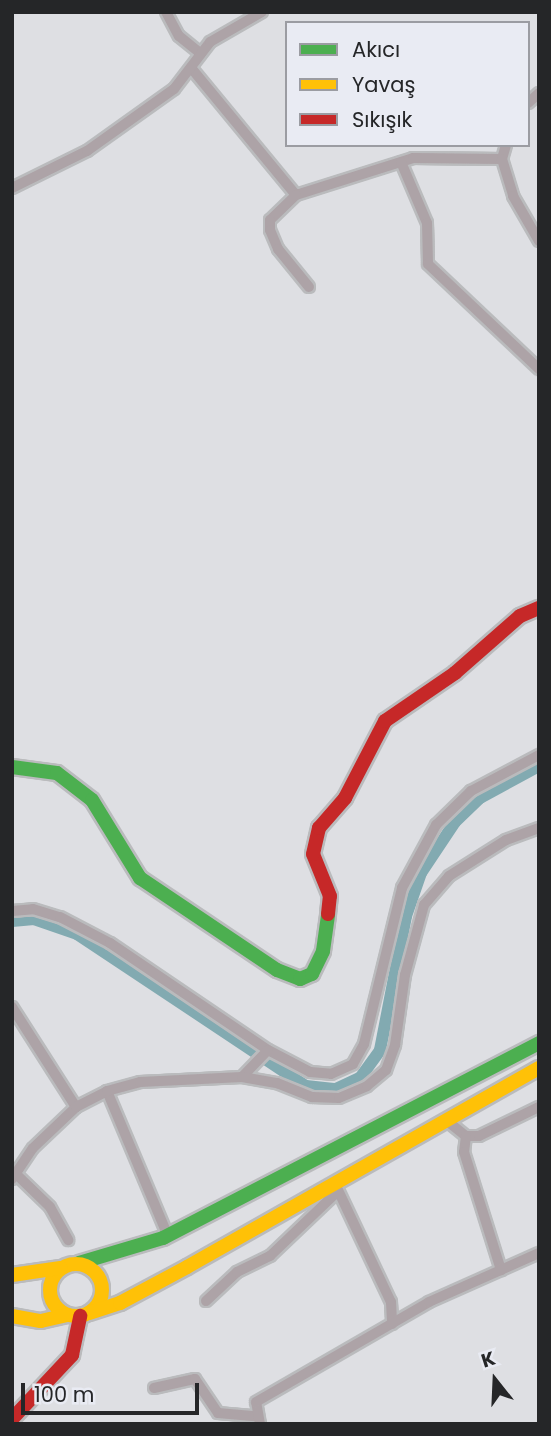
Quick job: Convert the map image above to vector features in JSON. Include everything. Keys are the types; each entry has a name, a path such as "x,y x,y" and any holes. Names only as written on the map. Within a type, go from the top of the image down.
{"main road":[{"path":"12,766 57,773 92,800 139,878 277,970 300,979 312,974 323,951 330,896 313,854 319,828 345,798 385,721 454,673 520,616 539,608"},
{"path":"12,1275 60,1268 168,1236 539,1043"},
{"path":"12,1316 41,1321 120,1303 336,1186 539,1068"},
{"path":"12,1419 72,1355 79,1314 100,1301 102,1284 94,1270 79,1263"},
{"path":"60,1268 50,1290 55,1305 79,1314"}],"street":[{"path":"166,12 178,36 201,54"},
{"path":"12,187 87,151 174,89 192,69 210,42 262,12"},
{"path":"192,69 296,195"},
{"path":"505,147 502,159 513,196 539,240"},
{"path":"309,287 278,249 270,230 270,220 296,195 401,162 433,157 502,159"},
{"path":"401,162 427,223 428,264 539,369"},
{"path":"12,911 33,909 60,917 110,943 264,1055 310,1072 331,1074 353,1064 364,1044 402,888 436,825 471,791 539,755"},
{"path":"68,1240 50,1207 14,1177 33,1148 76,1107 107,1091 140,1082 242,1077 277,1083 312,1097 339,1098 367,1086 386,1070 424,905 449,876 506,840 539,828"},
{"path":"12,1007 76,1107"},
{"path":"242,1077 264,1055"},
{"path":"107,1091 168,1236"},
{"path":"446,1120 466,1136 479,1136 539,1107"},
{"path":"466,1136 464,1152 501,1269"},
{"path":"206,1301 237,1272 270,1255 336,1186 391,1302 392,1324"},
{"path":"154,1388 195,1379 218,1413 258,1420 256,1402 392,1324 501,1269 539,1254"}],"waterway":[{"path":"12,921 34,919 77,934 306,1086 336,1089 360,1078 380,1050 406,916 421,873 455,822 480,798 539,766"}],"traffic: fast":[{"path":"12,767 57,773 92,800 140,878 277,970 300,979 312,974 323,951 328,914"},
{"path":"79,1263 163,1238 539,1043"}],"traffic: slow":[{"path":"89,1313 120,1303 187,1267 539,1068"},
{"path":"76,1264 95,1271 102,1290 95,1309 76,1316 57,1309 50,1290 57,1271 76,1264"},
{"path":"12,1275 60,1268"},
{"path":"12,1316 41,1321 67,1315"}],"traffic: jam":[{"path":"328,914 330,896 313,854 319,828 345,798 385,721 455,673 520,616 539,608"},
{"path":"12,1419 72,1355 80,1316"}]}
